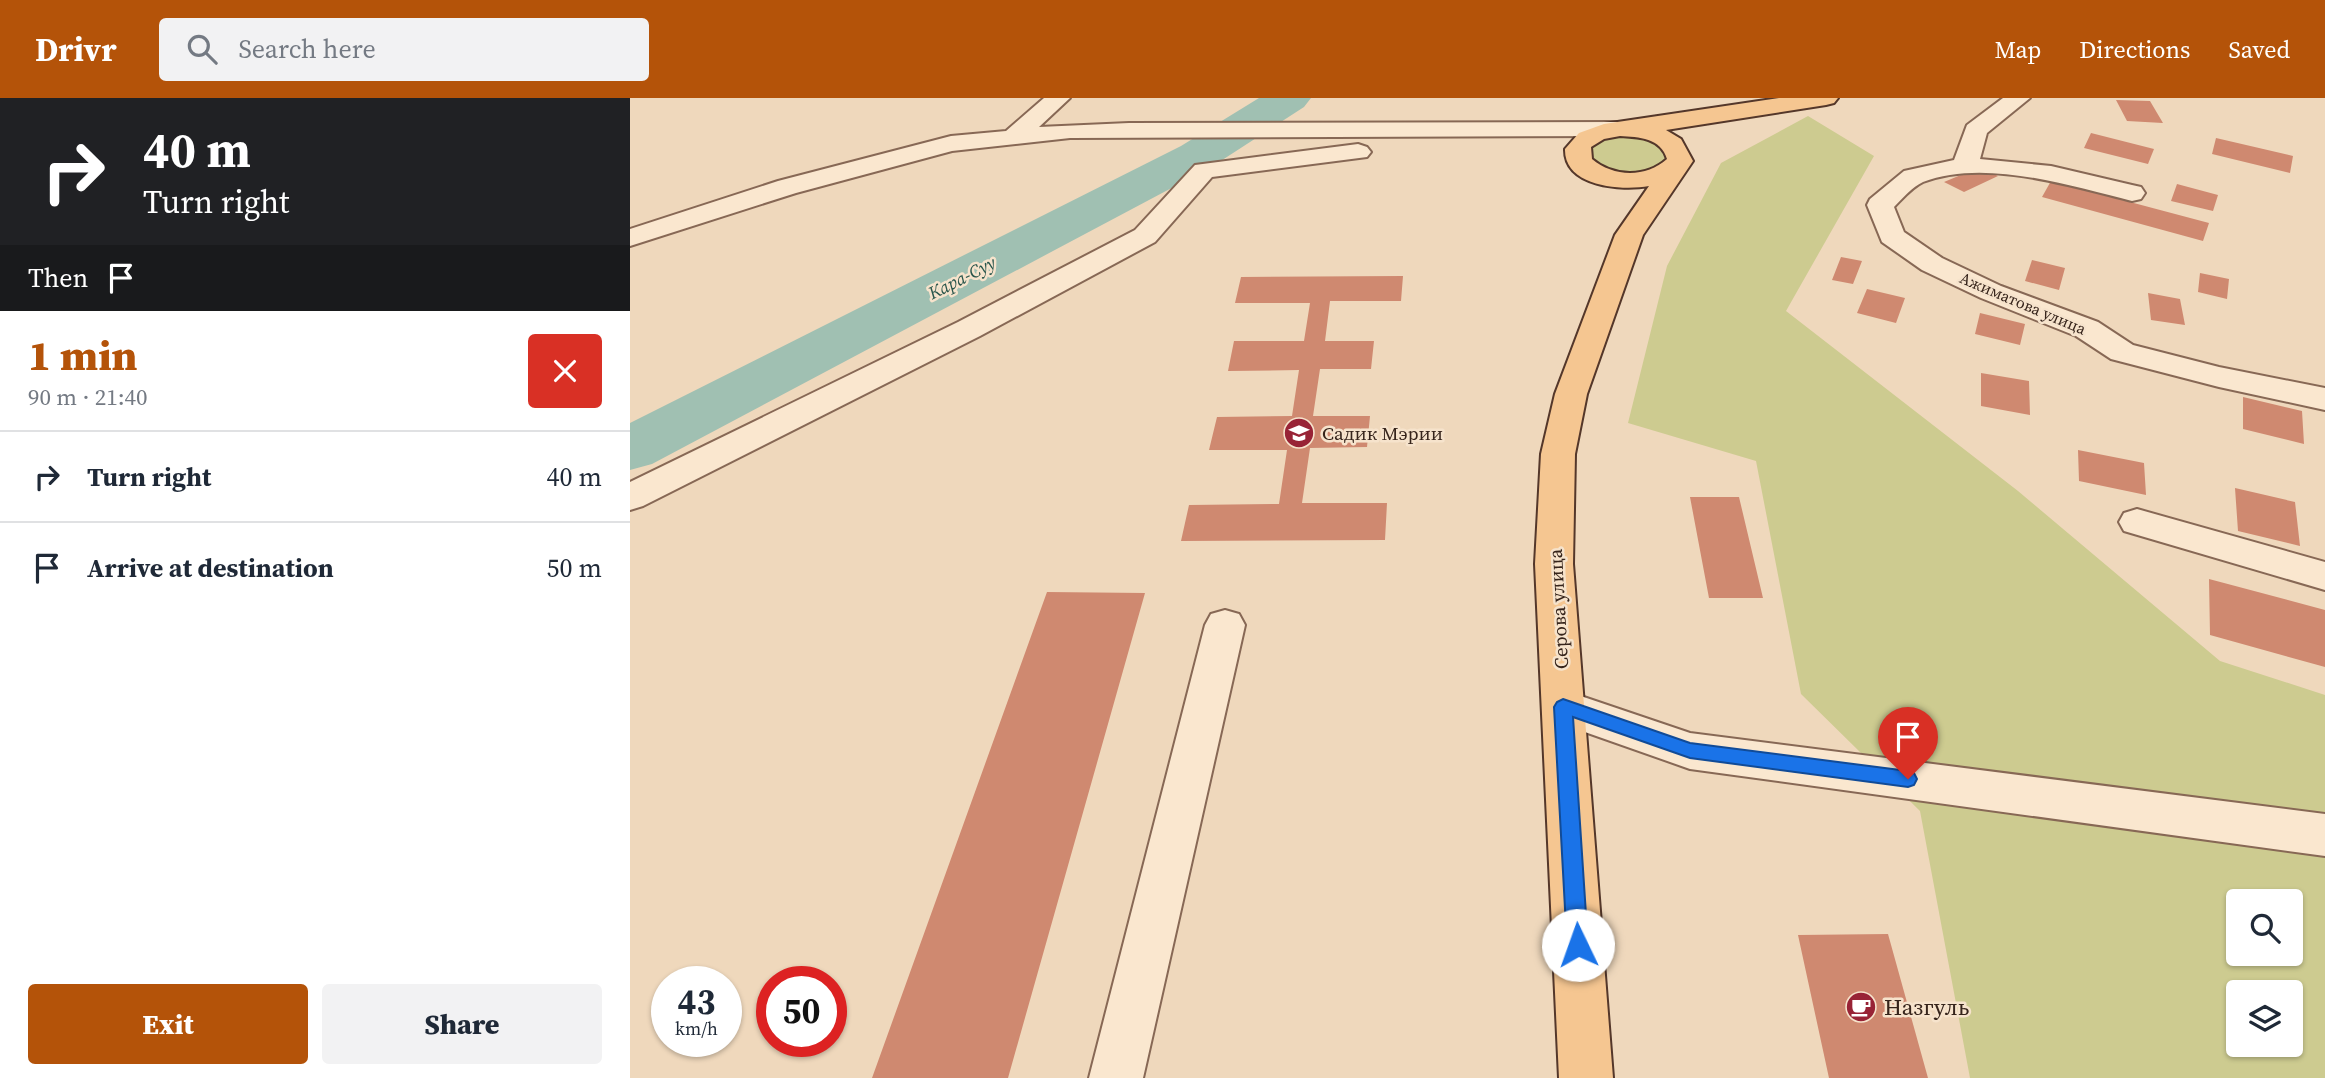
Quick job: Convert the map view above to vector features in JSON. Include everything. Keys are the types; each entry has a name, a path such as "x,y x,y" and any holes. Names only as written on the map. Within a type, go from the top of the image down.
{"main road":[{"path":"1629,235 1623,212 1601,182 1582,164 1577,153 1579,145 1600,132 1826,98"},
{"name":"Серова улица","path":"1586,1078 1554,564 1558,454 1571,394 1629,235 1676,165 1697,139 1728,112"},
{"path":"1582,164 1608,177 1639,181 1659,177 1676,165 1679,151 1671,142 1656,134 1618,129"}],"street":[{"path":"1013,137 1058,98"},
{"path":"1965,165 1976,130 2018,98"},
{"path":"630,238 787,187 951,144 1013,137 1070,131 1618,129"},
{"path":"630,497 957,335 1145,236 1204,170 1370,150 1431,131"},
{"path":"1496,131 1531,139 1582,164"},
{"name":"Ажиматова улица","path":"2132,193 2049,173 1965,165 1911,178 1880,205 1892,236 1932,264 1991,292 2087,329 2122,352 2218,377 2325,399"},
{"path":"2137,522 2325,576"},
{"path":"1116,1078 1225,625"},
{"path":"1563,707 1690,751 2325,835"}],"shaded area":[{"path":"1808,116 1874,156 1786,311 2018,491 2220,661 2325,695 2325,1078 1970,1078 1920,811 1801,694 1756,461 1628,423 1667,266 1721,163"},
{"path":"1620,136 1648,139 1665,151 1666,159 1658,166 1636,173 1611,171 1601,166 1594,159 1591,149 1597,143"}],"building":[{"path":"2116,100 2150,101 2163,123 2127,121"},
{"path":"2091,133 2154,149 2148,164 2084,148"},
{"path":"2216,138 2293,156 2290,173 2212,154"},
{"path":"1980,167 1998,176 1964,192 1944,182"},
{"path":"2051,181 2209,223 2203,241 2042,197"},
{"path":"2177,184 2218,195 2213,211 2171,201"},
{"path":"1841,257 1862,261 1853,284 1832,280"},
{"path":"2032,260 2065,268 2059,290 2025,281"},
{"path":"2200,273 2229,279 2227,299 2198,292"},
{"path":"1403,276 1401,301 1330,301 1325,341 1374,341 1371,369 1320,369 1313,416 1370,416 1367,447 1310,448 1302,503 1387,503 1385,540 1181,541 1189,505 1279,504 1287,450 1209,450 1217,417 1292,416 1299,370 1228,371 1234,341 1304,341 1310,303 1235,303 1241,277"},
{"path":"1867,289 1905,298 1896,323 1857,313"},
{"path":"2148,293 2180,299 2185,325 2151,320"},
{"path":"1980,313 2025,324 2020,345 1975,334"},
{"path":"1981,373 2029,381 2030,415 1981,406"},
{"path":"2243,397 2302,411 2304,444 2243,429"},
{"path":"2078,450 2144,463 2146,495 2079,481"},
{"path":"2235,488 2295,502 2300,546 2238,531"},
{"path":"1690,497 1739,497 1763,598 1709,598"},
{"path":"2209,579 2325,610 2325,667 2210,635"},
{"path":"1047,592 1145,593 1008,1078 872,1078"},
{"name":"Назгуль","path":"1888,934 1928,1078 1829,1078 1798,935"}],"waterway":[{"name":"Кара-Суу","path":"630,449 1197,156 1289,98"}],"place":[{"name":"Садик Мэрии","path":"1299,433"},
{"name":"Назгуль","path":"1861,1007"}],"route":[{"path":"1578,945 1563,707 1690,751 1908,779"}]}
